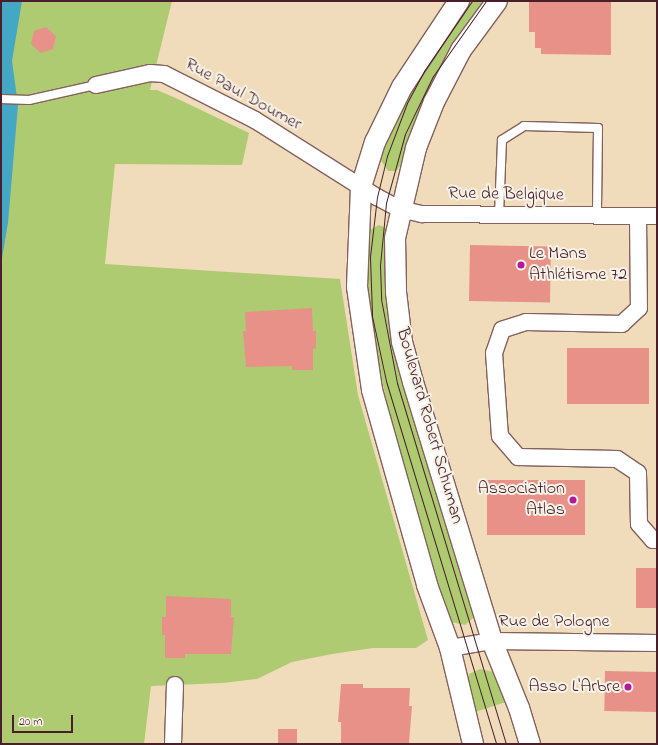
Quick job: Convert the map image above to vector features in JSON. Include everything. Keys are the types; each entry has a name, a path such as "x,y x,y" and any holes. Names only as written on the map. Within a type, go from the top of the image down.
{"street":[{"name":"Boulevard Robert Schuman","path":"459,1 402,87 375,142 362,187 357,287 372,390 427,585 450,648 474,744"},
{"name":"Boulevard Robert Schuman","path":"497,1 460,50 434,102 416,148 400,209 395,238 396,292 402,342 492,641 519,708 530,744"},
{"name":"Rue Paul Doumer","path":"96,85 150,73 164,74 255,120 362,187"},
{"name":"Rue de Belgique","path":"362,187 400,209 422,214 657,216"},
{"path":"638,216 639,308 622,324 526,322 502,330 494,353 500,436 518,457 617,458 638,473 639,524 653,540 657,540"},
{"name":"Rue de Pologne","path":"450,648 492,641 657,643"},
{"path":"173,744 175,685"}],"lane":[{"path":"1,99 29,100 96,85"},
{"path":"499,215 502,140 524,126 598,128 597,215"}],"green space":[{"path":"1,1 172,1 150,90 157,90 178,99 249,133 242,165 115,164 105,264 340,279 358,395 428,640 416,648 373,648 332,654 292,662 257,679 223,683 151,686 144,744 1,744"},
{"path":"468,1 492,1 424,101 400,166 396,171 388,171 380,159 397,107"},
{"path":"379,225 386,228 390,233 389,273 476,610 473,618 465,625 451,622 446,615 403,471 371,334 365,282 368,231"},
{"path":"480,669 494,672 501,685 506,702 472,713 466,683 469,674"}],"water":[{"path":"1,1 22,1 12,61 18,105 8,223 1,264"}],"building":[{"path":"529,1 611,1 611,55 541,54 541,48 535,48 535,32 529,32"},
{"path":"46,27 56,36 53,49 41,53 31,44 34,31"},
{"path":"470,245 551,246 550,302 469,301"},
{"path":"312,308 313,331 316,331 316,348 313,349 313,370 292,370 292,366 246,367 243,331 246,331 245,312"},
{"path":"567,348 649,348 649,404 567,404"},
{"path":"487,480 585,480 585,535 487,535"},
{"path":"636,568 657,568 657,608 636,608"},
{"path":"166,596 231,599 231,617 234,617 231,654 185,654 185,658 165,658 165,635 162,635 162,617 166,617"},
{"path":"605,671 657,672 656,712 604,711"},
{"path":"341,684 363,684 363,688 410,688 409,706 412,706 409,743 341,744 341,722 338,722"},
{"path":"278,729 297,729 297,744 278,744"}],"tram line":[{"path":"472,1 424,71 407,103 387,156 377,197 370,257 372,316 386,381 496,744"},
{"path":"486,1 433,76 405,134 386,203 380,265 381,299 397,383 506,744"}],"place":[{"name":"Le Mans Athlétisme 72","path":"521,265"},
{"name":"Association Atlas","path":"573,500"},
{"name":"Asso L'Arbre","path":"628,687"}]}
